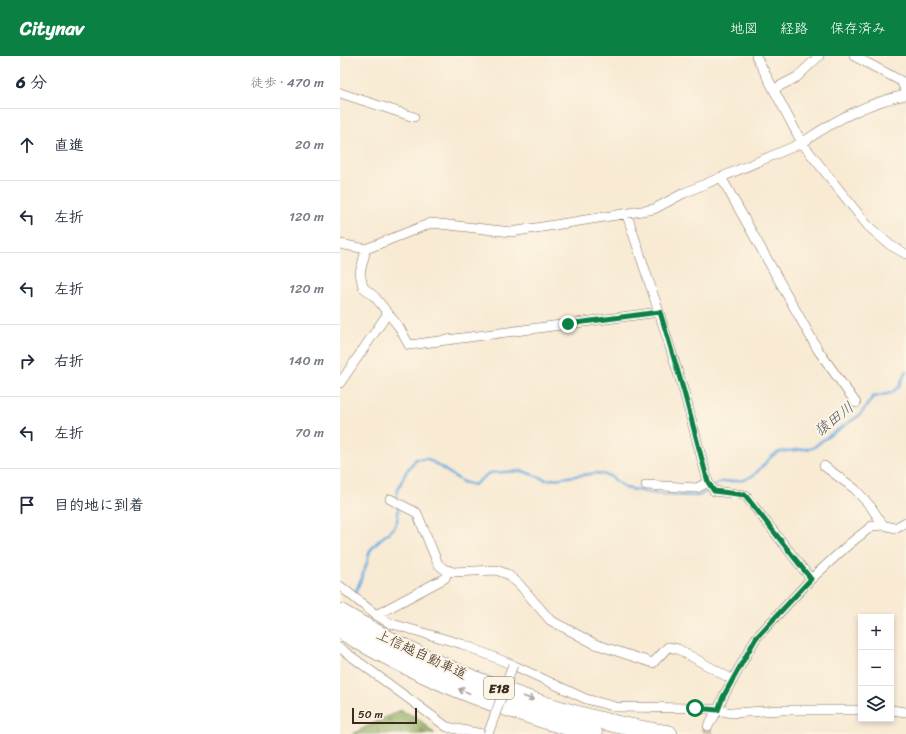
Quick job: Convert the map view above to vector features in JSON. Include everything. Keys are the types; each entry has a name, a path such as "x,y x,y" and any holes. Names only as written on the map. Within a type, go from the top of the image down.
{"highway":[{"name":"上信越自動車道","path":"340,612 399,646 464,675 499,688 578,714 617,724 669,734"},
{"name":"上信越自動車道","path":"340,630 389,657 460,689 534,717 594,734"}],"street":[{"path":"756,56 802,143 868,226 890,245 906,254"},
{"path":"774,90 797,77 819,56"},
{"path":"854,56 901,81 906,92"},
{"path":"340,93 414,117"},
{"path":"341,242 366,249 431,223 511,232 654,210 684,193 802,143 873,103 906,95"},
{"path":"721,177 818,350 856,402"},
{"path":"627,215 660,312 684,392 708,482 714,491 745,495 811,579"},
{"path":"366,249 360,272 363,286 375,297 399,327 409,345 660,312"},
{"path":"340,383 388,313"},
{"path":"824,466 855,489 871,507 883,526"},
{"path":"646,486 697,488 708,482"},
{"path":"390,499 417,513 438,564 444,569 453,572 496,570 507,574 519,584 550,620 595,644 653,663 668,647 678,649 732,680"},
{"path":"708,726 756,638 811,579 848,545 872,526 895,528 906,522"},
{"path":"376,615 444,578 448,570"},
{"path":"340,586 376,615 389,623 462,644 513,665 586,699 616,707 695,708 732,713 782,710 858,710"},
{"path":"340,648 447,727 482,734"},
{"path":"488,734 513,665"},
{"path":"894,710 906,712"}],"green space":[{"path":"400,710 417,717 435,734 352,734"}],"waterway":[{"name":"猿田川","path":"714,486 721,482 744,480 754,475 772,456 779,452 813,448 860,415 873,397 891,393 899,387 906,371"},
{"path":"397,501 397,491 406,472 416,459 428,459 463,482 474,485 489,473 523,471 547,480 597,473 610,476 625,488 664,495 699,496 710,489"},
{"path":"355,593 367,563 370,551 380,539 390,532 396,523 398,506"}],"tunnel":[{"path":"707,734 708,726"}],"route":[{"path":"568,324 660,312 684,392 708,482 714,491 745,495 811,579 756,638 723,697 718,710 695,708"}]}
